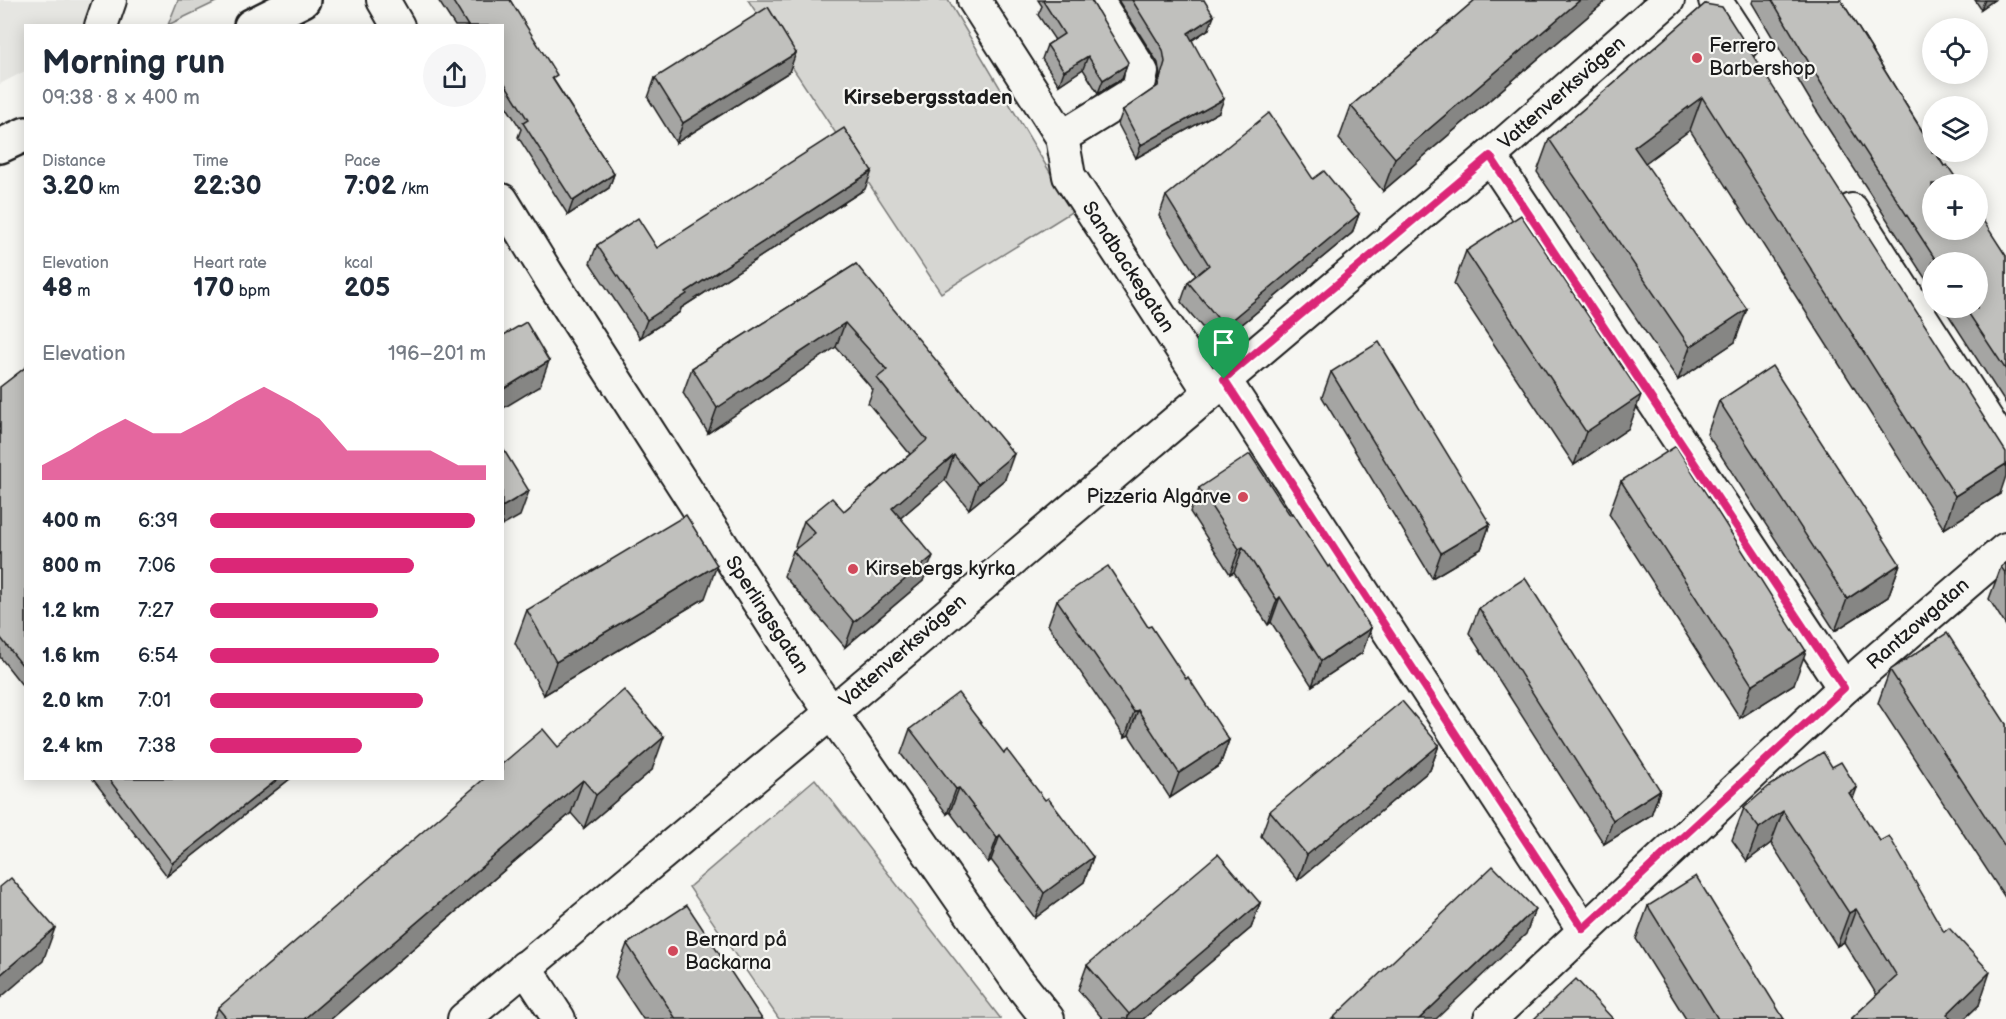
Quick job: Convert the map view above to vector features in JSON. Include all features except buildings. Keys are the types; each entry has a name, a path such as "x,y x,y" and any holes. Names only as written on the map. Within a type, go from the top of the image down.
{"street":[{"path":"102,24 110,0"},
{"path":"256,24 303,0"},
{"path":"383,0 397,24"},
{"name":"Sandbackegatan","path":"974,0 1062,137 1069,176 1216,385 1583,929"},
{"path":"1062,137 1138,90 1142,72 1096,0"},
{"name":"Vattenverksvägen","path":"464,1019 831,713 1216,385 1490,156 1668,0"},
{"path":"1715,0 1757,64"},
{"path":"0,146 24,135"},
{"path":"1490,156 1844,688"},
{"path":"1834,183 2006,449"},
{"name":"Sperlingsgatan","path":"504,203 831,713 1017,980 1048,1019"},
{"name":"Rantzowgatan","path":"1490,1019 1583,929 1844,688 2006,549"},
{"path":"525,967 559,1019"}],"shaded area":[{"path":"0,0 125,0 116,24 24,24 24,72 0,84"},
{"path":"178,0 220,0 170,24"},
{"path":"748,0 948,0 1073,211 941,293"},
{"path":"815,779 1001,1019 779,1019 689,887"}],"place":[{"name":"Ferrero Barbershop","path":"1697,58"},
{"name":"Pizzeria Algarve","path":"1243,497"},
{"name":"Kirsebergs kyrka","path":"853,569"},
{"name":"Bernard på Backarna","path":"673,951"}],"district":[{"name":"Kirsebergsstaden","path":"928,97"}],"route":[{"path":"1490,156 1844,688 1583,929 1224,379 1490,156"}]}
